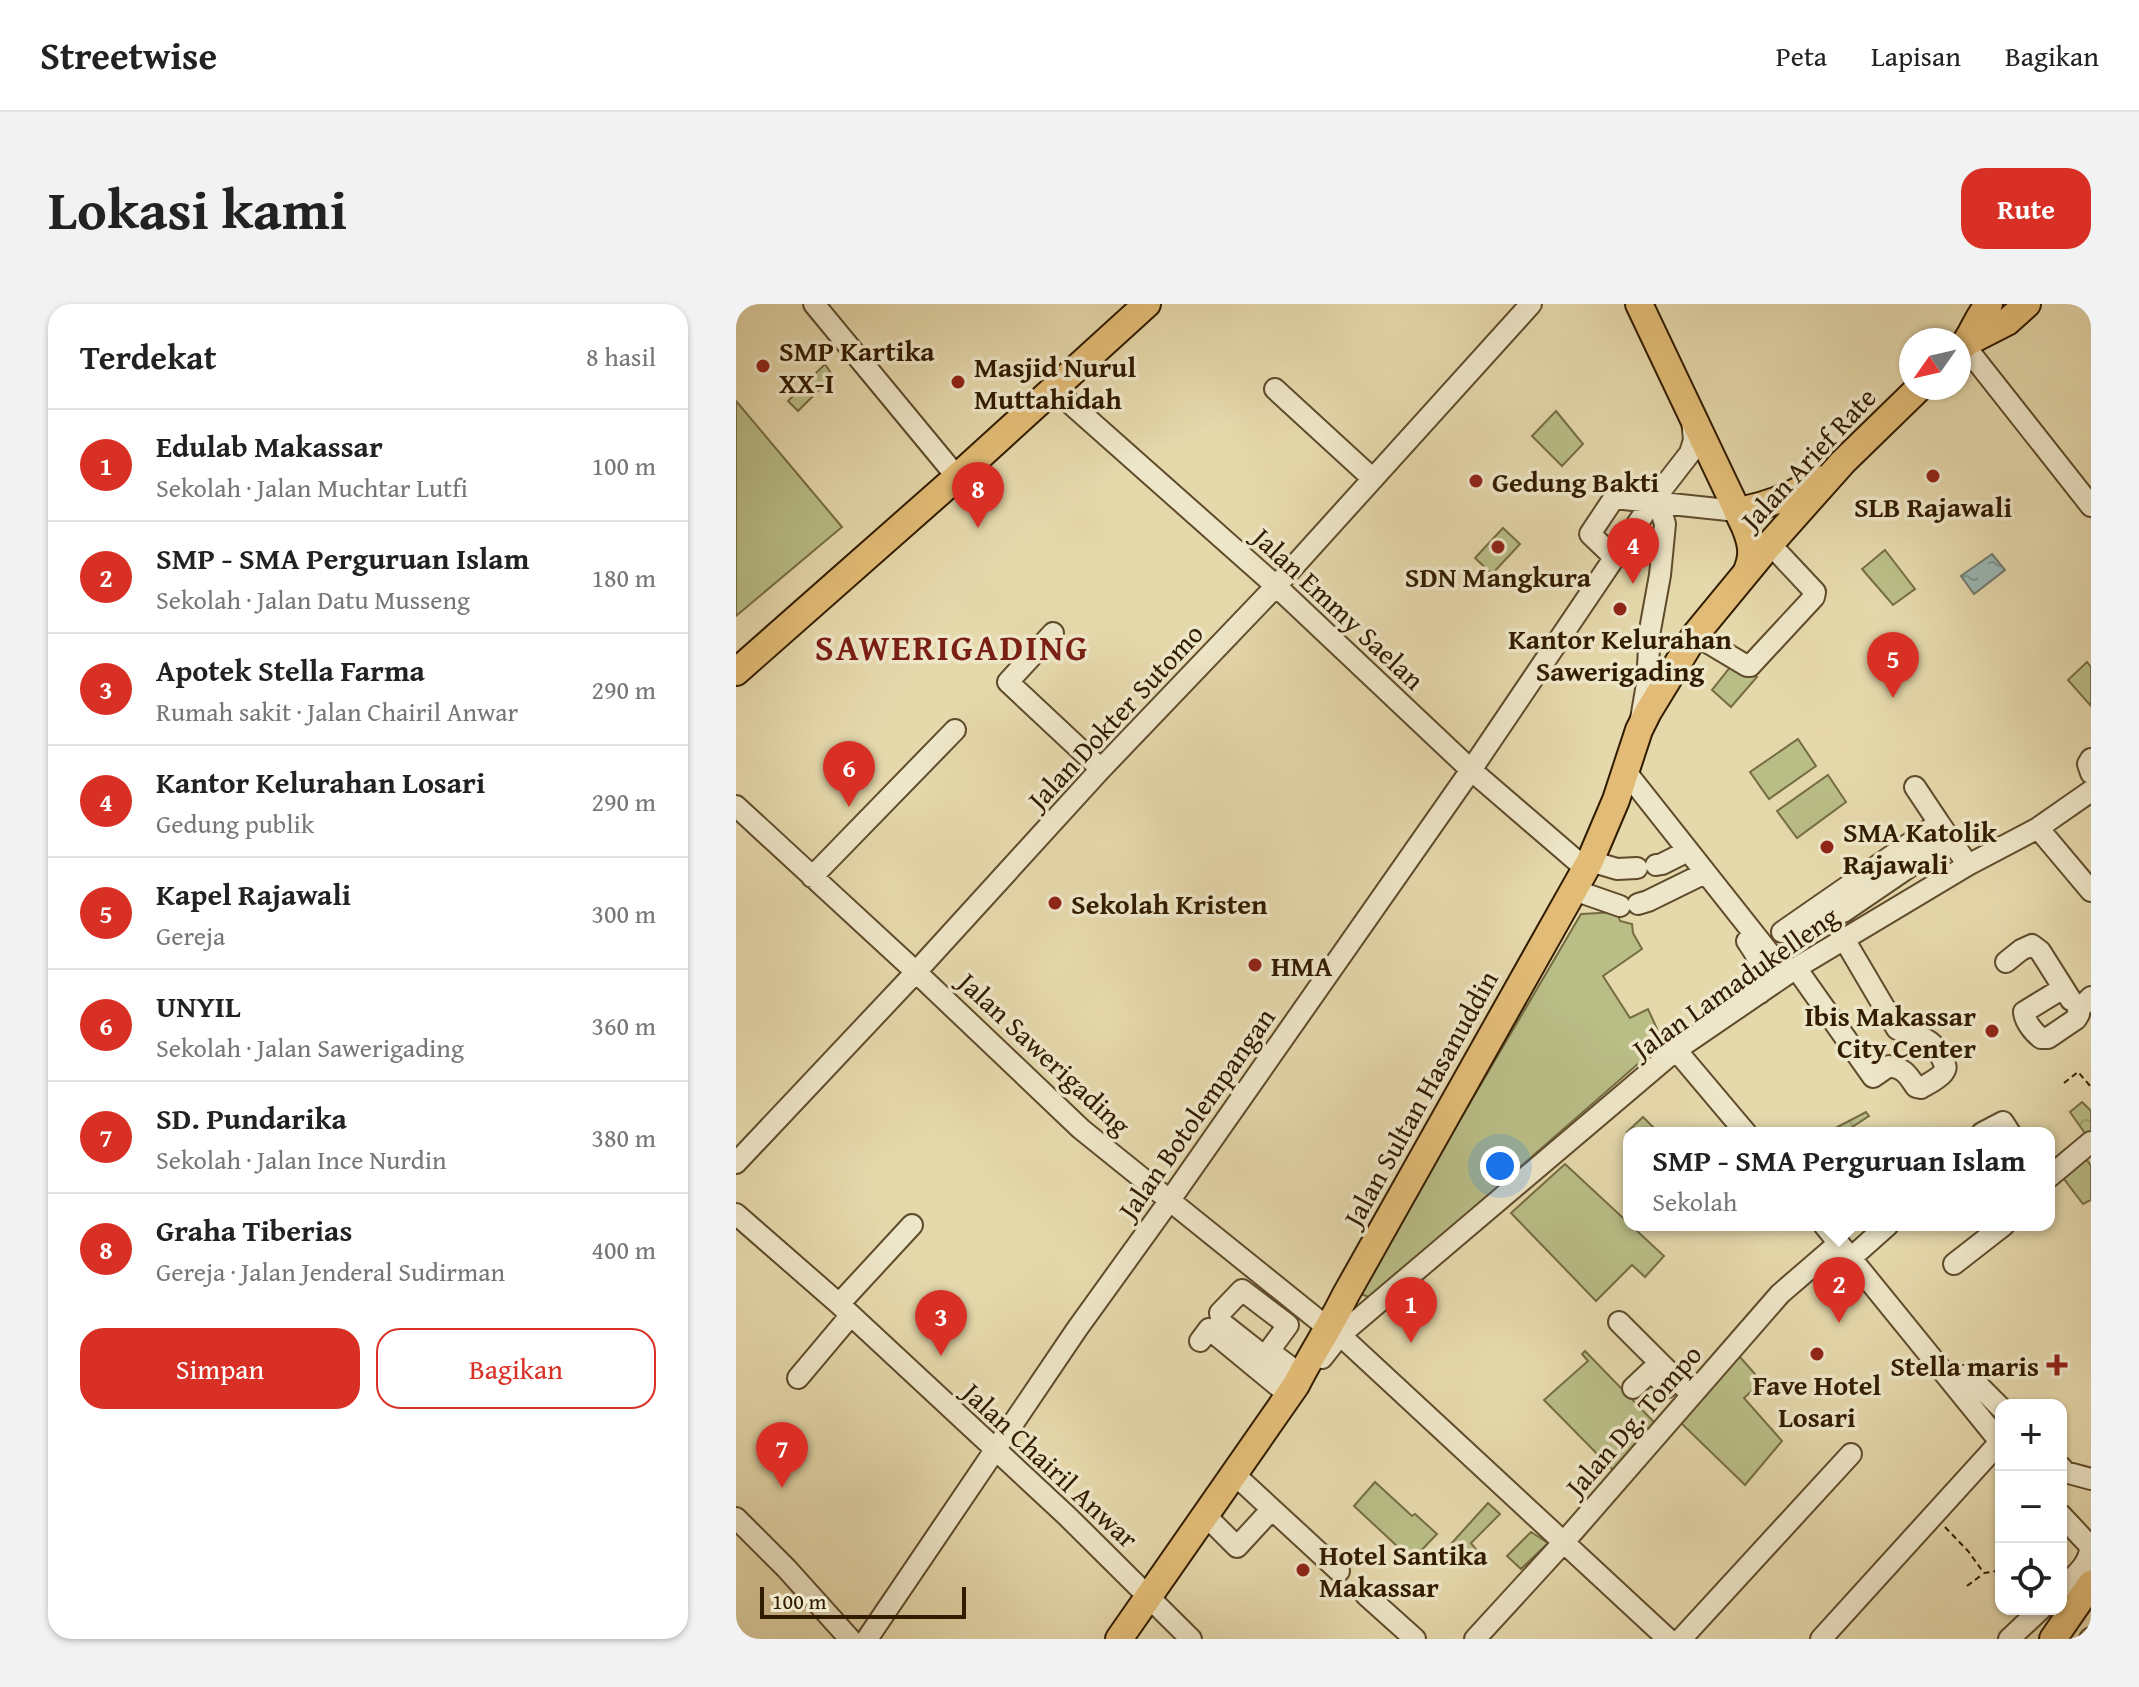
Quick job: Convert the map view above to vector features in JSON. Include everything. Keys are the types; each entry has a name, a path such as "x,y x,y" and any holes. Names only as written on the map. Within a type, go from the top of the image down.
{"main road":[{"path":"736,672 1147,304"},
{"path":"1639,304 1750,541 1751,562 1746,573"},
{"path":"1971,342 2007,322 2027,304"},
{"path":"1971,331 1986,305"},
{"name":"Jalan Arief Rate","path":"1746,573 1843,462 1907,400"},
{"path":"1737,511 1762,507 1785,498 1843,462"},
{"name":"Jalan Sultan Hasanuddin","path":"1119,1639 1296,1385 1310,1356 1334,1331 1584,873 1606,827 1648,712 1695,635 1746,573"},
{"path":"2053,1639 2091,1584"}],"street":[{"path":"814,304 957,477"},
{"name":"Jalan Dokter Sutomo","path":"736,1163 1101,769 1276,586 1531,304"},
{"path":"1971,356 2091,506"},
{"name":"Jalan Emmy Saelan","path":"1054,389 1276,586 1584,873"},
{"path":"1275,389 1373,479"},
{"name":"Jalan Botolempangan","path":"867,1639 1077,1329 1471,770 1614,557 1690,453 1694,440 1693,423 1686,400"},
{"path":"1614,557 1590,534 1614,498 1737,511"},
{"path":"1639,730 1665,524 1655,502"},
{"path":"1695,635 1750,666 1814,597 1815,592 1770,544"},
{"path":"1053,633 1008,682 1101,769"},
{"path":"812,877 955,730"},
{"path":"2091,759 2088,764 2091,773"},
{"path":"1626,772 1781,965 1796,968 1873,1077 1889,1066 1900,1068 1916,1087 1921,1088 1944,1072 1943,1058 1924,1037 1897,1029 1844,939"},
{"path":"1915,787 1968,865"},
{"name":"Jalan Lamadukelleng","path":"1334,1331 1676,1050 1796,968 1968,865 2038,828 2091,791"},
{"name":"Jalan Sawerigading","path":"736,806 1081,1129 1334,1331 1668,1639"},
{"path":"2038,828 2091,891"},
{"path":"1782,932 1821,905 1837,913 1843,912 1945,831"},
{"path":"1584,873 1662,864 1688,851"},
{"path":"1584,873 1629,905 1648,901 1705,873"},
{"path":"1705,873 1762,968 1765,984 1760,993"},
{"path":"2006,962 2032,945 2079,1000"},
{"path":"1676,1050 1741,1127"},
{"path":"2055,1172 2091,1142"},
{"name":"Jalan Chairil Anwar","path":"736,1214 845,1309 1067,1516 1191,1639"},
{"path":"798,1378 845,1309 912,1225"},
{"path":"1829,1231 1995,1436"},
{"name":"Jalan Dg. Tompo","path":"1475,1639 1564,1542 1780,1294 1878,1231"},
{"path":"1954,1264 1996,1231"},
{"path":"1254,1299 1269,1280"},
{"path":"1242,1290 1288,1325 1269,1351 1296,1385 1222,1323 1220,1313 1242,1290"},
{"path":"1619,1322 1688,1400"},
{"path":"1200,1341 1209,1329 1296,1385"},
{"path":"1633,1388 1651,1371 1688,1400"},
{"path":"1953,1384 1963,1376 1969,1376 1995,1402"},
{"path":"1981,1419 1995,1410"},
{"path":"1821,1639 1995,1449"},
{"path":"1681,1639 1851,1454"},
{"path":"2064,1471 2091,1479"},
{"path":"1234,1474 1339,1571"},
{"path":"1205,1515 1237,1547 1272,1509"},
{"path":"736,1518 850,1639"},
{"path":"2067,1521 2090,1546 2091,1554 2067,1583"},
{"path":"1366,1595 1415,1639"},
{"path":"2009,1639 2035,1615"}],"path":[{"path":"2064,1083 2078,1072 2091,1087"},
{"path":"1933,1516 1968,1551 1984,1573"},
{"path":"1967,1586 1984,1573 1995,1571"}],"green space":[{"path":"825,364 833,376 798,411 788,401"},
{"path":"736,401 842,527 736,616"},
{"path":"1556,411 1583,444 1562,466 1532,436"},
{"path":"1503,528 1520,544 1492,574 1475,558"},
{"path":"1885,550 1915,589 1893,605 1862,569"},
{"path":"1736,660 1757,677 1731,707 1712,690"},
{"path":"2087,662 2091,667 2091,706 2068,680"},
{"path":"1798,739 1816,766 1769,799 1750,772"},
{"path":"1828,775 1846,802 1797,838 1777,811"},
{"path":"1617,912 1620,921 1632,924 1633,933 1642,949 1603,976 1630,1018 1648,1009 1663,1042 1377,1292 1369,1297 1363,1295 1364,1283 1581,914"},
{"path":"2082,1102 2091,1111 2089,1139 2070,1112"},
{"path":"1866,1112 1869,1116 1852,1127 1837,1127"},
{"path":"1643,1117 1653,1127 1632,1127"},
{"path":"2082,1153 2091,1166 2091,1200 2083,1204 2061,1175"},
{"path":"1565,1164 1623,1218 1623,1231 1637,1231 1664,1256 1645,1277 1632,1265 1596,1301 1511,1213"},
{"path":"1585,1351 1655,1423 1615,1472 1544,1400 1588,1361 1582,1354"},
{"path":"1739,1356 1755,1374 1755,1388 1744,1398 1782,1441 1745,1485 1681,1423"},
{"path":"1375,1482 1437,1534 1412,1560 1354,1506"},
{"path":"1488,1503 1500,1514 1471,1543 1482,1557 1472,1567 1450,1545"},
{"path":"1531,1532 1548,1543 1521,1569 1507,1556"}],"water":[{"path":"1992,554 2005,570 1974,594 1961,576"}],"place":[{"name":"SMP Kartika XX-I","path":"763,366"},
{"name":"Masjid Nurul Muttahidah","path":"958,382"},
{"name":"SLB Rajawali","path":"1933,476"},
{"name":"Gedung Bakti","path":"1476,481"},
{"name":"Graha Tiberias","path":"978,528"},
{"name":"SDN Mangkura","path":"1498,547"},
{"name":"Kantor Kelurahan Losari","path":"1633,584"},
{"name":"Kantor Kelurahan Sawerigading","path":"1620,609"},
{"name":"Kapel Rajawali","path":"1893,698"},
{"name":"UNYIL","path":"849,807"},
{"name":"SMA Katolik Rajawali","path":"1827,847"},
{"name":"Sekolah Kristen","path":"1055,903"},
{"name":"HMA","path":"1255,965"},
{"name":"Ibis Makassar City Center","path":"1992,1031"},
{"name":"SMP - SMA Perguruan Islam","path":"1839,1323"},
{"name":"Edulab Makassar","path":"1411,1343"},
{"name":"Fave Hotel Losari","path":"1817,1354"},
{"name":"Apotek Stella Farma","path":"941,1356"},
{"name":"Stella maris","path":"2057,1365"},
{"name":"SD. Pundarika","path":"782,1488"},
{"name":"Hotel Santika Makassar","path":"1303,1570"}],"district":[{"name":"SAWERIGADING","path":"952,646"}]}
